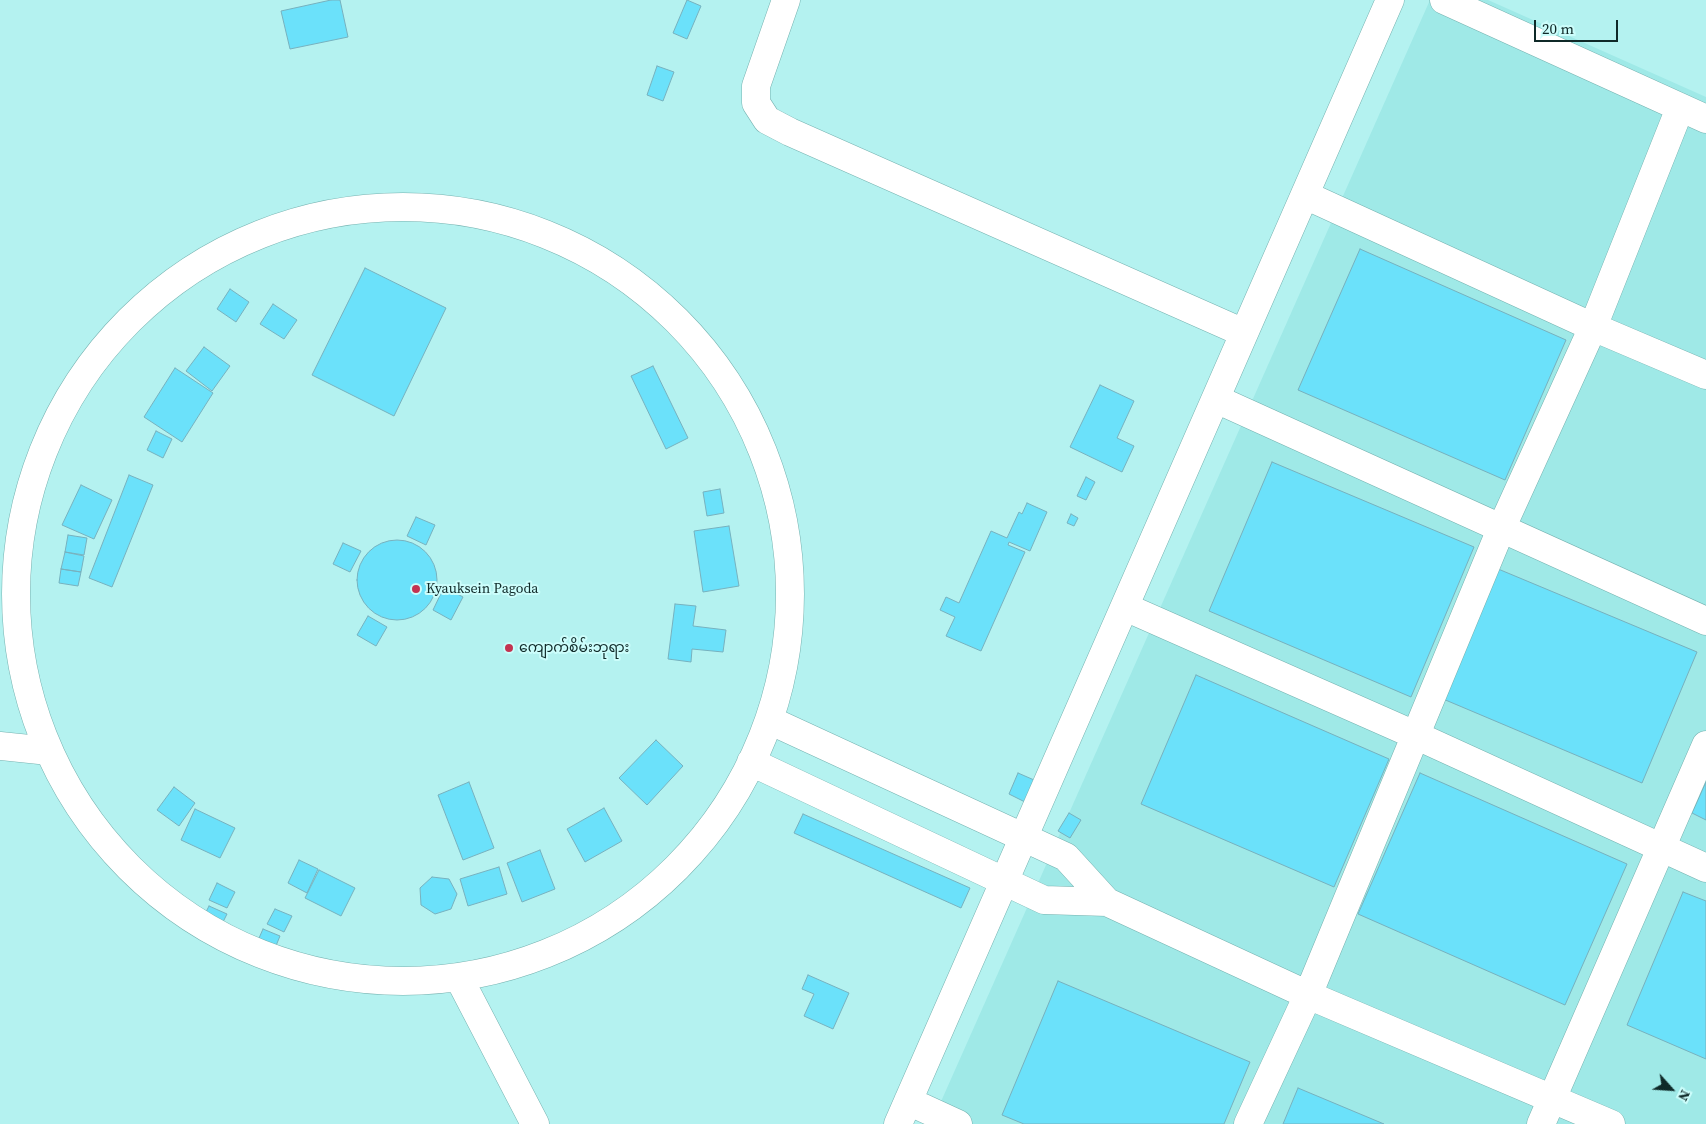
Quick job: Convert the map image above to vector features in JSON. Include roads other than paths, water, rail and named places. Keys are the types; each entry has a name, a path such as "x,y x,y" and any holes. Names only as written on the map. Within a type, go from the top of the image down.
{"street":[{"path":"786,0 756,86 756,103 767,120 790,132 1244,333"},
{"path":"958,1124 903,1113 1390,0"},
{"path":"1444,0 1706,119"},
{"path":"1248,1124 1308,995 1501,529 1592,327 1680,108"},
{"path":"1305,195 1592,327 1706,375"},
{"path":"404,206 465,211 495,217 539,230 581,249 633,281 657,300 680,321 719,368 750,421 762,449 781,508 786,538 790,599 788,630 782,668 768,720 751,762 716,821 695,848 645,896 589,934 558,949 501,968 459,978 400,982 342,977 284,963 229,941 178,910 155,892 112,850 77,803 49,751 34,708 23,663 19,632 18,571 24,525 34,480 45,451 72,396 108,346 128,323 157,297 200,265 248,240 283,226 343,211 404,206"},
{"path":"1216,399 1706,622"},
{"path":"1125,607 1415,734 1706,868"},
{"path":"768,720 1066,857 1106,902"},
{"path":"0,746 49,751"},
{"path":"1541,1124 1706,746"},
{"path":"751,762 1044,900 1106,902 1308,995 1611,1124"},
{"path":"459,978 535,1124"}],"place":[{"name":"Kyauksein Pagoda","path":"416,589"},
{"name":"ကျောက်စိမ်းဘုရား","path":"509,648"}]}
